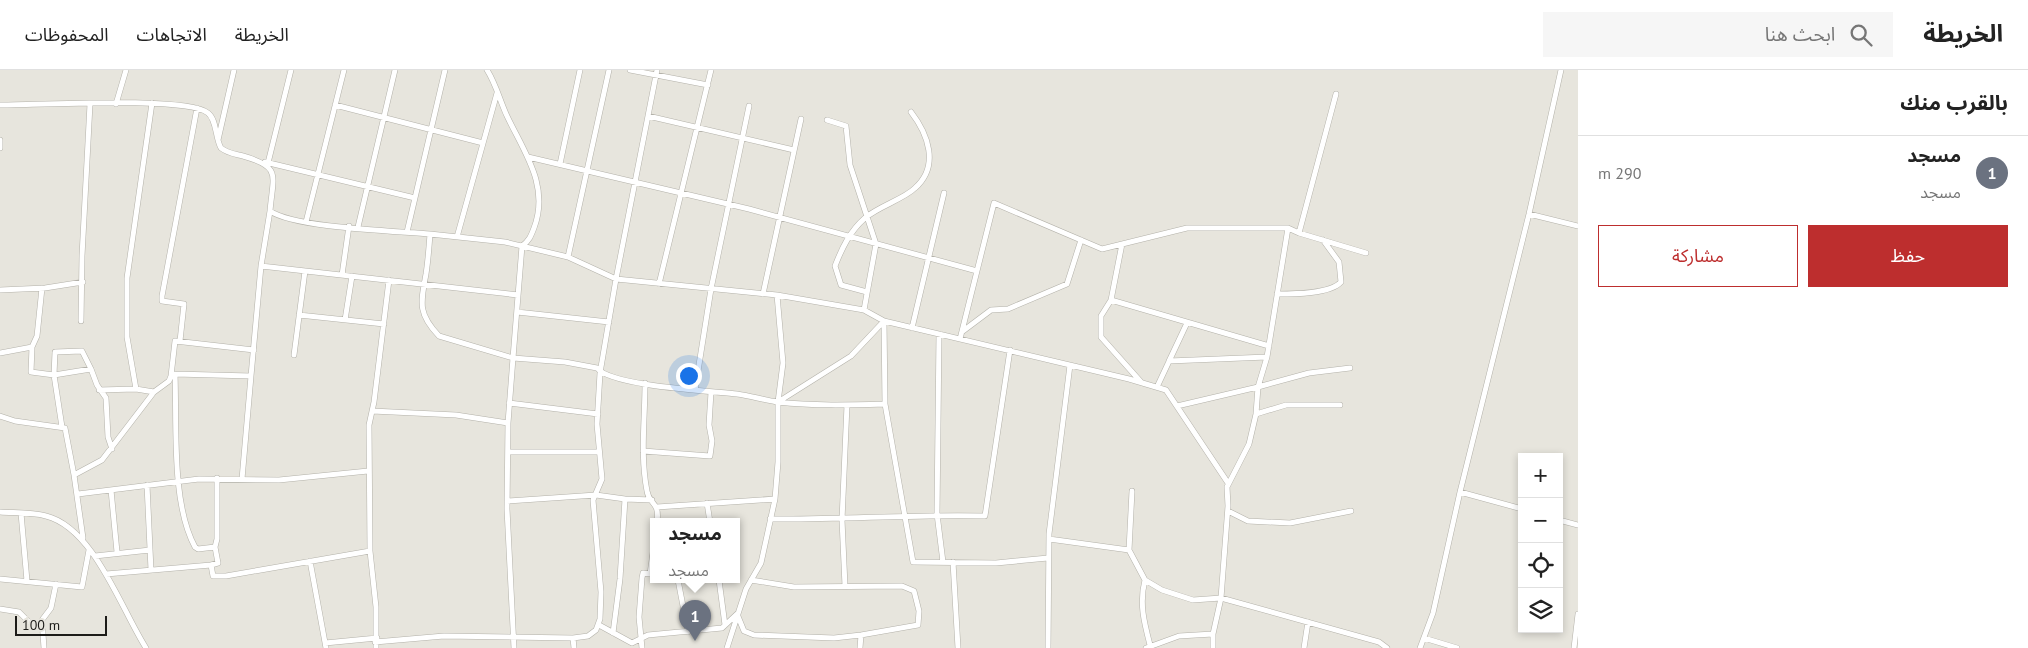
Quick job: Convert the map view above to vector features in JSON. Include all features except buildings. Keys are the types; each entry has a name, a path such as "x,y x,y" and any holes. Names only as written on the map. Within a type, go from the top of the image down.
{"street":[{"path":"116,104 126,70"},
{"path":"218,142 234,70"},
{"path":"265,162 291,70"},
{"path":"306,222 344,70"},
{"path":"358,227 395,70"},
{"path":"406,232 445,70"},
{"path":"487,70 537,180 539,205 537,220 528,242 522,246"},
{"path":"560,164 580,70"},
{"path":"568,257 609,70"},
{"path":"630,70 656,72 708,85"},
{"path":"659,284 712,70"},
{"path":"1420,648 1433,613 1460,492 1529,214 1561,70"},
{"path":"310,561 326,646 444,636 573,638 588,636 596,630 599,625 600,592 593,500 602,479 598,452 600,373 656,72"},
{"path":"457,237 497,92"},
{"path":"1299,233 1336,94"},
{"path":"136,389 127,337 126,278 152,103"},
{"path":"0,105 152,103 197,108 211,116 218,142 226,151 415,198"},
{"path":"81,321 82,256 90,104"},
{"path":"335,105 483,143"},
{"path":"695,390 711,289 749,106"},
{"path":"180,341 184,304 162,301 162,296 197,108"},
{"path":"867,292 841,285 835,266 844,242 866,217 892,200 915,189 924,177 929,164 930,151 926,135 911,112"},
{"path":"648,116 794,150"},
{"path":"763,294 802,119"},
{"path":"827,120 846,126 850,165 876,244 864,310"},
{"path":"0,140 0,148"},
{"path":"528,157 729,204 848,237 897,247 977,271"},
{"path":"242,479 261,266 270,211 273,175 265,162"},
{"path":"912,328 944,193"},
{"path":"960,339 994,203 1102,249 1186,228 1288,228 1366,253"},
{"path":"270,211 279,217 306,222 430,234 522,246 568,257 616,279 777,295 864,310 884,321 1141,382 1166,390 1228,484"},
{"path":"1529,214 1578,226"},
{"path":"342,275 349,226"},
{"path":"1213,648 1213,634 1220,598 1228,511 1228,484 1249,444 1256,414 1258,387 1269,346 1288,228"},
{"path":"430,234 424,285 420,295 423,312 431,328 439,336 478,350 513,358 565,362 596,368 600,373 617,379 778,402 847,405 885,404"},
{"path":"962,331 991,310 1008,309 1067,284 1081,240"},
{"path":"1277,294 1300,292 1310,294 1335,289 1341,282 1339,262 1322,240"},
{"path":"1122,244 1111,300 1101,316 1101,337 1141,382"},
{"path":"514,648 507,501 508,423 522,246"},
{"path":"261,266 518,295"},
{"path":"294,355 305,271"},
{"path":"345,320 352,276"},
{"path":"376,643 370,551 369,425 384,324 388,280"},
{"path":"0,290 42,288 83,282"},
{"path":"42,288 37,336 32,347 31,372 54,376 91,369"},
{"path":"727,648 737,614 751,580 762,563 775,499 778,462 778,402 783,363 777,295"},
{"path":"1111,300 1269,346"},
{"path":"516,312 609,322"},
{"path":"299,315 384,324"},
{"path":"778,402 851,356 884,321"},
{"path":"884,321 885,404 913,562 996,563 1048,558"},
{"path":"1186,323 1169,361 1267,357"},
{"path":"1157,387 1186,323"},
{"path":"939,334 937,514 943,562"},
{"path":"215,547 198,549 193,542 183,513 178,481 173,342 180,341 254,350"},
{"path":"0,353 32,347"},
{"path":"770,519 842,520 937,514 985,516 1010,350"},
{"path":"112,448 108,437 106,398 99,390 82,351 55,352 54,376 62,426 66,430 78,494 83,538 106,574 146,648"},
{"path":"1048,648 1049,539 1070,365"},
{"path":"1176,406 1309,373 1350,368"},
{"path":"173,375 251,376"},
{"path":"74,475 102,460 154,392 169,381 173,375"},
{"path":"644,383 645,434 643,452 647,495 657,508 657,518"},
{"path":"99,390 136,389 154,392"},
{"path":"643,452 710,456 712,441 709,425 711,392"},
{"path":"509,403 598,414"},
{"path":"845,586 842,520 847,405"},
{"path":"1256,414 1286,405 1340,405"},
{"path":"372,411 456,415 508,423"},
{"path":"0,416 15,421 62,426"},
{"path":"508,452 598,452"},
{"path":"78,494 178,481 216,478 279,480 368,471"},
{"path":"106,574 218,563 215,547 217,539 216,478"},
{"path":"147,485 151,570"},
{"path":"111,490 117,552"},
{"path":"1132,491 1129,550 1145,580 1162,590 1193,600 1220,598 1379,642 1387,648"},
{"path":"1460,492 1518,508"},
{"path":"507,501 596,495 652,500"},
{"path":"613,633 620,579 625,499"},
{"path":"657,508 775,499"},
{"path":"707,503 709,518"},
{"path":"1228,511 1248,521 1290,523 1351,511"},
{"path":"0,512 52,518 83,538"},
{"path":"21,513 27,581"},
{"path":"1563,521 1578,525"},
{"path":"1049,539 1129,550"},
{"path":"0,579 80,587 84,585 89,550"},
{"path":"94,556 117,552 150,550"},
{"path":"211,565 213,576 226,576 370,551"},
{"path":"953,562 958,648"},
{"path":"642,648 640,617 642,578 643,573 650,574"},
{"path":"737,614 744,632 754,634 834,638 918,625 919,611 914,591 902,586 794,587 751,580"},
{"path":"1145,580 1141,596 1148,646 1179,636 1213,634"},
{"path":"679,583 688,632"},
{"path":"719,583 725,626"},
{"path":"44,648 41,625 42,620 53,604 56,584"},
{"path":"0,609 19,612 29,622 41,625"},
{"path":"599,625 632,643 648,635 722,628 737,614"},
{"path":"1574,648 1578,614"},
{"path":"1304,648 1308,622"},
{"path":"860,648 861,635"},
{"path":"573,638 574,648"},
{"path":"1424,638 1457,648"}],"place":[{"name":"مسجد","path":"695,641"}]}
